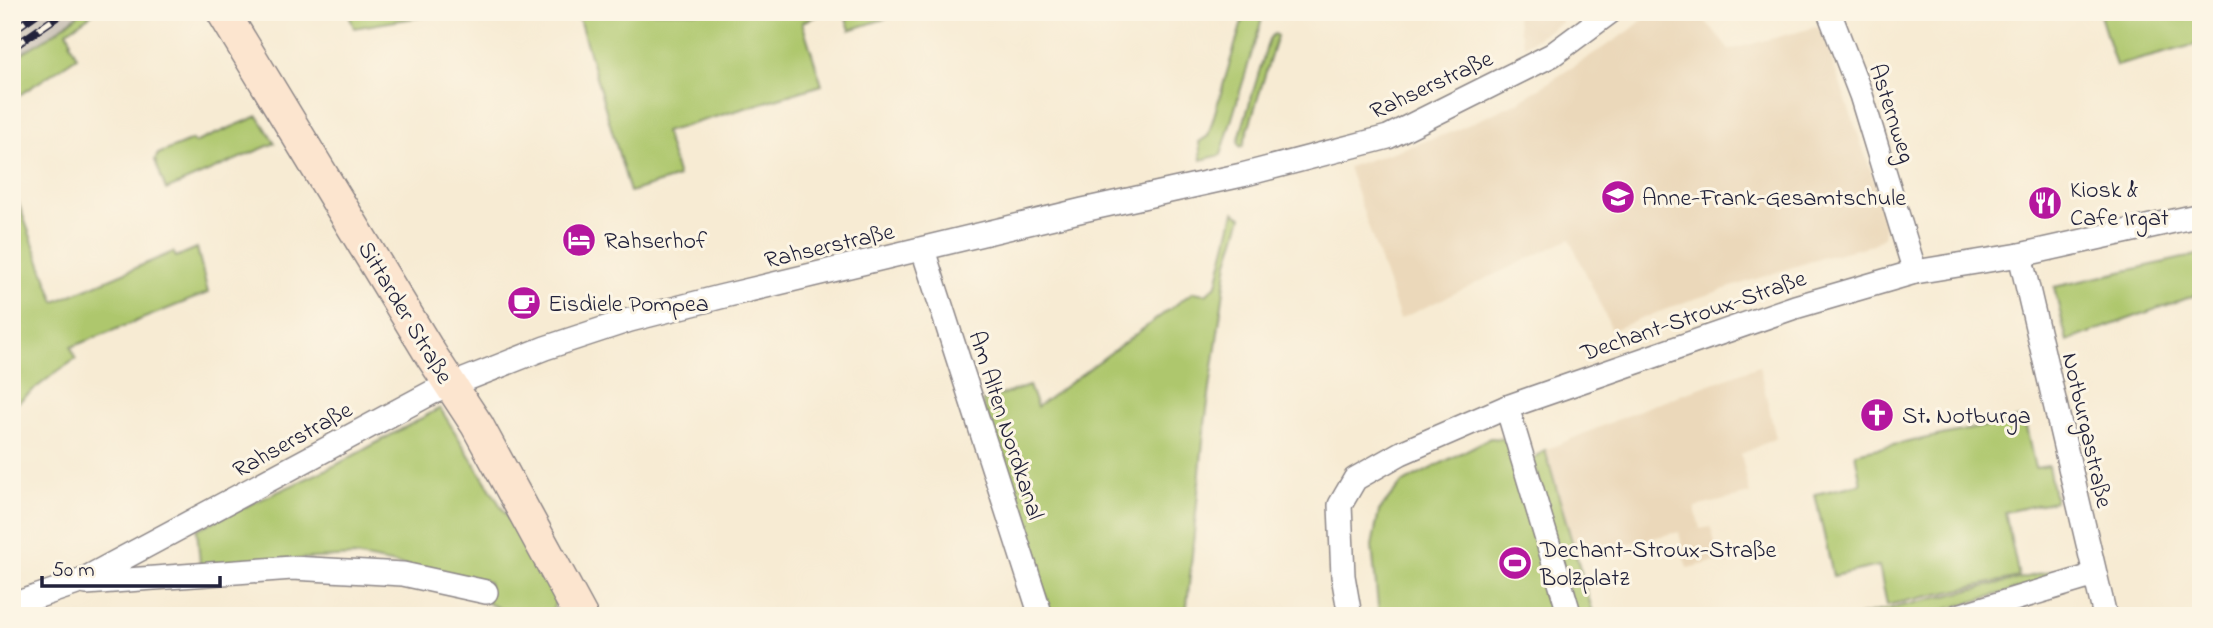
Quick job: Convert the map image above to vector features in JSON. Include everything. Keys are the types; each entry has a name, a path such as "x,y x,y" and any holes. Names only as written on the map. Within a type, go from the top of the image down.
{"street":[{"name":"Sittarder Straße","path":"223,12 477,425 581,616"},
{"name":"Rahserstraße","path":"12,605 77,583 430,393 545,348 630,320 1083,210 1242,175 1388,137 1552,55 1610,12"},
{"name":"Asternweg","path":"1829,12 1861,95 1914,272"},
{"name":"Dechant-Stroux-Straße","path":"1350,616 1343,576 1340,505 1355,479 1401,453 1507,407 1795,307 1914,272 2020,255 2201,215"},
{"name":"Am Alten Nordkanal","path":"923,250 1041,616"},
{"name":"Notburgastraße","path":"2020,255 2105,616"},
{"path":"1507,407 1570,616"},
{"name":"Rahserstraße","path":"77,583 292,568 403,574 486,592"},
{"path":"1958,616 2095,575"}],"shaded area":[{"path":"12,12 82,12 12,59"},
{"path":"1515,12 1556,12 1562,22 1524,46"},
{"name":"Anne-Frank-Gesamtschule","path":"1652,12 1698,12 1729,50 1820,26 1871,171 1885,223 1883,237 1872,245 1824,257 1685,302 1612,330 1570,239 1400,319 1348,167 1452,132 1518,102 1629,31"},
{"path":"1759,366 1776,438 1741,454 1750,494 1695,507 1700,529 1711,527 1719,561 1687,568 1679,532 1576,555 1545,450 1645,408"}],"green space":[{"path":"82,12 95,12 67,31 77,57 12,100 12,59"},
{"path":"348,12 450,12 354,28"},
{"path":"577,12 827,12 802,22 822,85 665,132 678,177 630,192"},
{"path":"844,12 906,12 850,30"},
{"path":"1245,12 1264,12 1221,155 1201,160 1199,142 1208,136"},
{"path":"2099,12 2201,12 2201,43 2116,66"},
{"path":"1275,34 1277,36 1243,146 1240,147 1238,142 1269,39"},
{"path":"258,116 275,143 166,190 155,160 158,154 192,140 194,143"},
{"path":"12,186 55,302 173,252 176,257 197,248 208,293 71,347 76,359 12,407"},
{"path":"1234,212 1242,217 1228,262 1204,431 1186,616 1052,616 982,401 1029,386 1037,407 1193,292 1206,294 1217,284"},
{"path":"2201,254 2201,293 2067,341 2054,287"},
{"path":"440,408 557,597 551,616 516,616 487,603 489,582 354,556 200,564 197,529 336,465"},
{"path":"2024,418 2035,468 2048,466 2055,501 2005,512 2019,577 1887,605 1879,566 1833,576 1815,494 1861,484 1855,453"},
{"path":"1490,438 1504,439 1513,449 1528,515 1559,616 1379,616 1372,546 1379,511 1401,484"},
{"path":"1545,450 1594,616 1575,616 1533,460"},
{"path":"2075,566 2076,572 1923,616 1858,616"}],"railway":[{"path":"12,31 39,12"},
{"path":"12,48 64,12"}],"place":[{"name":"Anne-Frank-Gesamtschule","path":"1618,197"},
{"name":"Kiosk & Cafe Irgat","path":"2045,203"},
{"name":"Rahserhof","path":"579,240"},
{"name":"Eisdiele Pompea","path":"524,303"},
{"name":"St. Notburga","path":"1877,415"},
{"name":"Dechant-Stroux-Straße Bolzplatz","path":"1515,563"}]}
